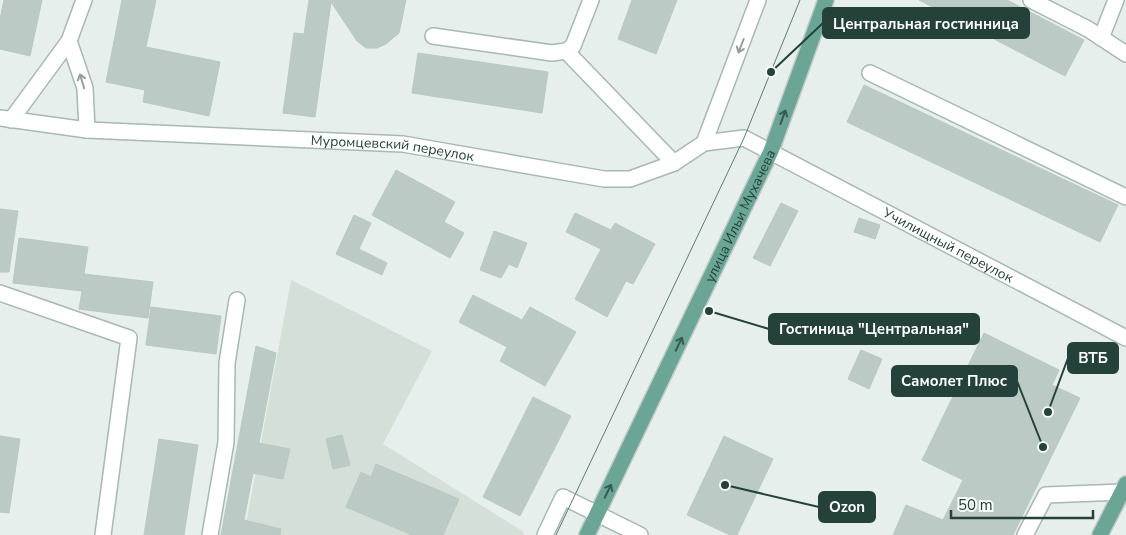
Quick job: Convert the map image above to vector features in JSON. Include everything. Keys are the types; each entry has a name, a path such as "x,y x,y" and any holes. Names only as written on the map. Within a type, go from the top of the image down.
{"main road":[{"name":"улица Ильи Мухачева","path":"587,535 771,151 826,0"},
{"path":"1100,535 1124,488"}],"street":[{"path":"6,119 69,41 84,0"},
{"path":"433,36 552,53 566,51 573,46 591,0"},
{"path":"704,143 758,0"},
{"path":"1031,0 1088,29 1126,54"},
{"path":"1101,38 1116,0"},
{"path":"69,41 85,88 87,130"},
{"path":"566,51 674,162"},
{"path":"870,73 1126,197"},
{"name":"Муромцевский переулок","path":"6,119 87,130 403,144 604,179 630,179 674,162 704,143 744,138 771,151"},
{"name":"Училищный переулок","path":"771,151 1126,338"},
{"path":"0,293 129,338 103,535"},
{"path":"210,535 226,442 227,363 237,300"},
{"path":"1025,535 1046,495 1124,488"},
{"path":"545,535 563,496 640,535"}],"shaded area":[{"path":"291,280 432,351 383,444 524,532 523,535 244,535"}],"building":[{"path":"4,0 42,0 30,56 0,49 0,19"},
{"path":"122,0 156,0 146,47 220,62 209,116 143,102 145,90 106,82"},
{"path":"309,0 406,0 399,33 386,44 377,48 366,48 357,41 331,2 315,117 283,113 294,33 304,34"},
{"path":"632,0 677,0 656,54 618,39"},
{"path":"919,0 1007,0 1084,40 1065,76"},
{"path":"418,53 548,72 542,113 412,93"},
{"path":"864,85 1118,205 1100,242 847,122"},
{"path":"396,170 455,202 444,222 464,233 450,258 372,215"},
{"path":"781,203 798,211 770,266 753,258"},
{"path":"0,209 18,211 9,272 0,272"},
{"path":"575,213 611,230 615,223 655,244 633,284 626,281 607,317 575,299 601,249 566,232"},
{"path":"354,215 371,223 359,249 387,263 382,275 336,254"},
{"path":"859,218 880,225 875,239 854,232"},
{"path":"494,231 527,243 517,268 509,264 501,278 480,270"},
{"path":"19,238 88,247 84,274 153,282 148,318 79,309 82,291 13,283"},
{"path":"473,295 522,320 530,307 576,332 545,386 500,361 507,347 459,322"},
{"path":"151,307 221,316 216,354 146,345"},
{"path":"984,333 1059,370 1052,385 1080,398 1013,535 893,535 906,505 943,520 963,480 922,460"},
{"path":"256,346 276,353 259,443 290,449 283,479 253,473 244,520 281,529 280,535 221,535"},
{"path":"861,350 882,359 869,389 848,379"},
{"path":"533,397 571,416 520,516 483,497"},
{"path":"342,435 350,465 333,469 326,439"},
{"path":"0,436 20,439 9,513 0,512"},
{"path":"724,436 773,459 737,535 730,535 687,515"},
{"path":"159,439 198,445 184,535 144,535"},
{"path":"376,464 459,499 443,535 412,535 346,507 361,472 371,477"}],"tram line":[{"path":"556,535 744,138 800,0"}],"place":[{"name":"Центральная гостинница","path":"771,72"},
{"name":"Гостиница \"Центральная\"","path":"709,311"},
{"name":"ВТБ","path":"1048,412"},
{"name":"Самолет Плюс","path":"1043,447"},
{"name":"Ozon","path":"725,485"}]}
